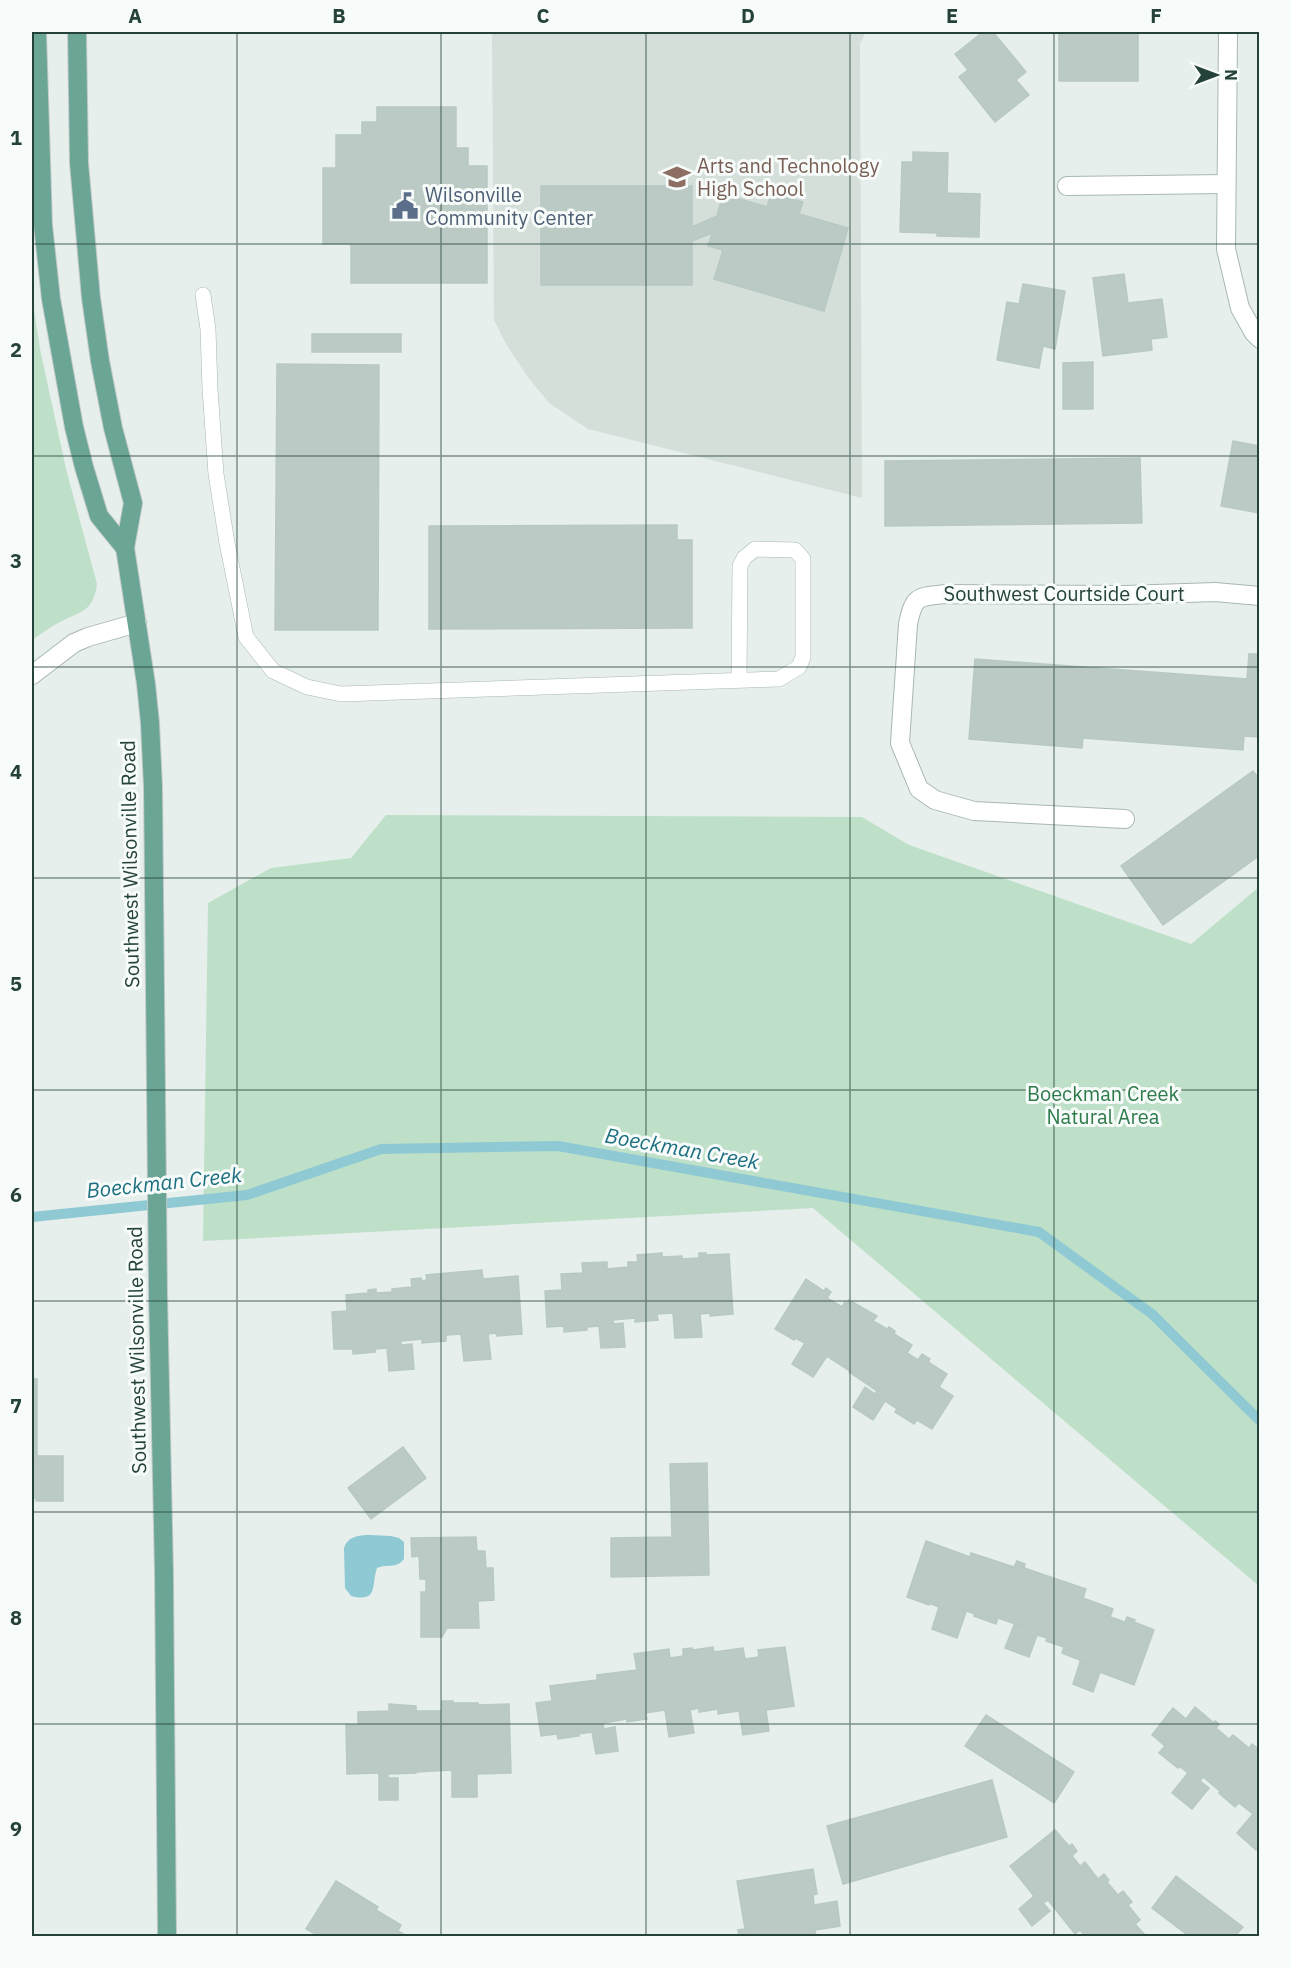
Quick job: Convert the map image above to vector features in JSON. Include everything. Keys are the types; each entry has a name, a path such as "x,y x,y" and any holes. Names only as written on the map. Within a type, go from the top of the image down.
{"main road":[{"path":"37,32 43,225 51,299 74,427 87,477 99,516 125,548"},
{"name":"Southwest Wilsonville Road","path":"77,32 80,163 91,298 113,428 133,503 125,548 150,723 153,787 167,1936"}],"street":[{"path":"1228,32 1226,249 1240,308 1260,339"},
{"path":"1066,186 1226,184"},
{"name":"Southwest Courtside Court","path":"1125,819 974,811 935,800 919,789 900,743 908,624 912,606 916,600 924,596 946,594 1125,595 1215,592 1260,596"},
{"path":"32,675 74,643 137,623"}],"lane":[{"path":"203,295 208,328 216,474 227,543 246,637 273,671 307,687 340,694 779,679 799,667 803,657 803,559 795,550 756,549 744,558 740,566 739,680"}],"shaded area":[{"name":"Arts and Technology High School","path":"492,32 866,32 860,44 862,498 588,429 549,403 527,376 506,344 494,320"}],"green space":[{"path":"32,295 40,349 66,469 97,584 93,600 85,609 32,640"},
{"name":"Boeckman Creek Natural Area","path":"386,815 862,817 909,845 1191,944 1259,887 1259,1586 813,1208 203,1241 208,903 271,868 351,858"}],"water":[{"path":"364,1535 391,1536 404,1542 404,1559 398,1564 377,1568 370,1595 360,1598 351,1596 345,1588 344,1548 347,1542"}],"building":[{"path":"983,32 993,32 1026,72 1016,80 1029,95 995,122 959,77 968,70 955,54"},
{"path":"1059,32 1138,32 1138,81 1059,81"},
{"name":"Wilsonville Community Center","path":"377,107 456,107 456,148 468,148 468,166 487,166 487,283 351,283 351,244 323,244 323,168 336,168 336,135 362,135 362,122 377,122"},
{"path":"913,152 948,153 947,193 980,194 979,237 900,232 902,162 913,162"},
{"path":"541,186 692,186 692,227 717,216 723,194 767,207 771,193 803,202 799,214 848,228 824,311 714,279 723,250 708,246 712,233 692,241 692,285 541,285"},
{"path":"1124,274 1128,303 1162,299 1167,337 1151,339 1152,350 1103,356 1093,278"},
{"path":"1023,284 1065,291 1055,349 1043,346 1039,368 997,360 1007,302 1019,304"},
{"path":"312,334 401,334 401,352 312,352"},
{"path":"1093,362 1093,409 1063,409 1063,363"},
{"path":"277,364 379,365 378,630 275,630"},
{"path":"1233,441 1260,446 1260,513 1221,506"},
{"path":"1140,458 1142,523 885,526 885,461"},
{"path":"677,525 677,540 692,540 692,628 429,629 429,526"},
{"path":"1249,654 1260,654 1260,737 1244,736 1243,750 1083,738 1082,748 969,739 975,659 1247,679"},
{"path":"1253,771 1260,780 1260,855 1163,925 1121,866"},
{"path":"662,1253 662,1257 682,1256 682,1259 699,1258 699,1253 729,1254 733,1314 710,1316 710,1313 700,1314 702,1337 675,1338 673,1313 657,1314 658,1320 635,1322 635,1318 613,1320 613,1324 623,1323 625,1347 601,1348 599,1326 587,1327 587,1330 564,1332 564,1326 547,1327 545,1291 562,1290 561,1274 583,1273 582,1263 607,1262 607,1269 628,1267 628,1262 638,1262 637,1255"},
{"path":"482,1270 483,1279 518,1276 522,1334 497,1336 496,1333 488,1334 491,1359 464,1361 461,1334 446,1335 446,1341 422,1343 422,1339 401,1341 401,1345 412,1344 414,1369 389,1371 387,1348 375,1349 375,1352 353,1354 353,1349 334,1349 332,1312 347,1311 346,1295 368,1293 368,1290 376,1289 376,1293 392,1292 392,1289 412,1287 411,1279 427,1280 426,1275"},
{"path":"806,1279 824,1291 826,1288 831,1292 827,1298 842,1307 849,1300 877,1316 873,1321 887,1329 889,1327 895,1331 894,1334 912,1345 907,1353 918,1360 922,1354 930,1359 928,1362 947,1374 939,1387 953,1396 932,1429 917,1420 914,1424 895,1412 897,1409 885,1401 873,1420 853,1407 865,1387 875,1394 877,1391 827,1356 813,1377 792,1364 805,1343 795,1338 794,1340 775,1329"},
{"path":"32,1379 37,1379 37,1456 63,1456 63,1501 36,1501 36,1498 32,1498"},
{"path":"403,1447 426,1478 371,1519 348,1488"},
{"path":"707,1463 709,1575 611,1577 611,1538 672,1537 670,1464"},
{"path":"476,1537 477,1551 485,1551 486,1568 493,1568 494,1600 478,1601 479,1628 447,1628 442,1637 421,1637 421,1592 426,1592 426,1579 420,1579 419,1556 412,1557 411,1538"},
{"path":"926,1541 970,1557 971,1553 1014,1567 1017,1561 1025,1564 1024,1568 1086,1589 1083,1598 1113,1609 1110,1617 1125,1622 1127,1617 1154,1630 1134,1685 1100,1672 1093,1692 1073,1684 1080,1662 1090,1664 1062,1653 1064,1647 1046,1641 1047,1638 1037,1635 1029,1657 1005,1648 1014,1625 1024,1627 998,1618 996,1624 955,1607 966,1612 957,1638 932,1629 939,1607 907,1597"},
{"path":"713,1647 714,1652 743,1648 745,1659 759,1657 758,1650 785,1647 794,1706 766,1710 769,1731 743,1735 739,1711 718,1714 718,1709 699,1712 699,1708 690,1710 694,1733 669,1737 665,1710 645,1713 647,1719 627,1722 627,1719 603,1723 604,1729 615,1727 618,1751 596,1754 592,1732 558,1739 557,1734 541,1736 536,1703 552,1701 550,1686 597,1680 597,1675 637,1670 634,1654 669,1649 670,1658 683,1656 683,1649"},
{"path":"442,1701 478,1703 478,1705 509,1704 511,1773 477,1774 477,1797 452,1797 452,1770 388,1774 388,1778 398,1778 398,1800 379,1800 379,1773 347,1774 346,1725 358,1725 358,1712 389,1711 389,1704 416,1706 416,1711 442,1711"},
{"path":"1195,1707 1214,1723 1215,1721 1219,1724 1216,1728 1229,1739 1233,1735 1249,1748 1252,1744 1260,1750 1260,1845 1256,1850 1237,1833 1253,1814 1239,1803 1235,1807 1203,1777 1200,1781 1209,1788 1192,1809 1172,1793 1188,1773 1159,1753 1165,1746 1152,1735 1173,1708 1186,1719"},
{"path":"986,1715 1074,1772 1054,1803 965,1746"},
{"path":"992,1780 1007,1837 843,1884 827,1826"},
{"path":"1055,1830 1069,1846 1072,1844 1077,1851 1072,1856 1080,1866 1085,1862 1098,1879 1104,1874 1109,1880 1107,1882 1118,1895 1123,1891 1132,1902 1128,1905 1140,1920 1135,1924 1146,1936 1085,1936 1080,1930 1075,1934 1048,1900 1043,1903 1050,1911 1032,1926 1019,1909 1034,1896 1010,1866"},
{"path":"813,1869 817,1894 813,1895 814,1905 837,1901 840,1926 815,1930 816,1936 739,1936 738,1930 745,1929 737,1881"},
{"path":"1176,1876 1243,1927 1235,1936 1189,1936 1152,1908"},
{"path":"336,1881 378,1907 376,1910 401,1925 398,1931 407,1936 319,1936 306,1929"}],"waterway":[{"name":"Boeckman Creek","path":"32,1217 247,1195 381,1149 558,1146 1039,1232 1152,1314 1260,1421"}],"place":[{"name":"Arts and Technology High School","path":"677,177"},
{"name":"Wilsonville Community Center","path":"405,206"}]}
